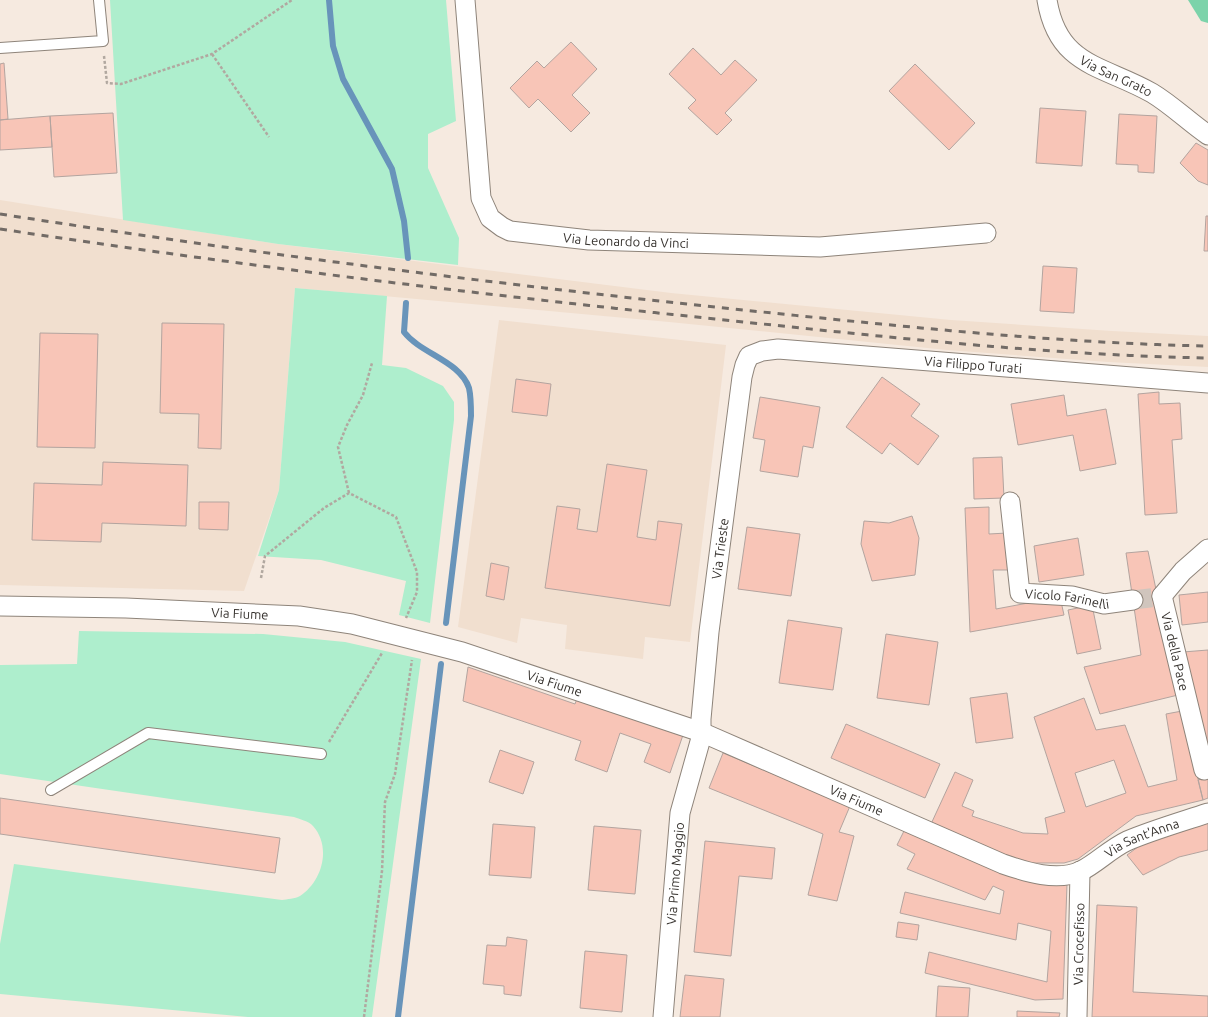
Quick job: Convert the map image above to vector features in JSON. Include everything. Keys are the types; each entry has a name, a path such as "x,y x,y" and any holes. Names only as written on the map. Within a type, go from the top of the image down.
{"street":[{"name":"Via Leonardo da Vinci","path":"465,0 481,198 490,218 506,229 535,235 617,242 820,247 986,233"},
{"name":"Via San Grato","path":"1047,0 1054,26 1062,42 1071,51 1086,62 1153,94 1208,135"},
{"name":"Via Filippo Turati","path":"745,365 749,356 762,351 778,349 1208,383"},
{"name":"Via Trieste","path":"701,732 710,632 745,365"},
{"name":"Vicolo Farinelli","path":"1010,502 1020,593 1072,596 1104,604 1133,600"},
{"name":"Via della Pace","path":"1204,770 1160,596 1183,571 1208,549"},
{"name":"Via Fiume","path":"0,606 252,612 326,619 415,639 462,652 701,732 1003,864 1031,873 1048,875 1058,875 1080,871"},
{"name":"Via Primo Maggio","path":"663,1017 680,813 701,738 701,732"},
{"name":"Via Sant'Anna","path":"1080,871 1109,851 1134,838 1208,813"},
{"name":"Via Crocefisso","path":"1077,1017 1080,871"}],"lane":[{"path":"0,48 103,41 99,0"},
{"path":"51,790 148,732 322,754"}],"path":[{"path":"103,41 107,83 121,84 212,54 292,0"},
{"path":"212,54 269,137"},
{"path":"372,363 363,395 347,425 338,447 349,493 396,517 417,572 417,592 406,618 413,620"},
{"path":"261,578 265,556 324,508 349,493"},
{"path":"322,754 383,650"},
{"path":"364,1017 382,872 385,802 396,774 413,657"}],"shaded area":[{"path":"0,200 278,244 671,293 951,320 1208,336 1208,367 1108,362 947,350 669,322 295,288 279,490 244,591 0,585"},
{"path":"499,320 726,345 690,642 645,637 643,659 565,649 567,625 521,618 517,643 458,627"}],"green space":[{"path":"110,0 446,0 456,121 428,134 428,168 459,238 458,265 278,244 123,220"},
{"path":"1188,0 1208,0 1208,23 1201,21"},
{"path":"295,288 387,296 382,365 406,368 443,386 454,402 454,420 430,623 399,615 406,581 321,560 258,556 279,490"},
{"path":"79,631 263,634 345,642 421,659 372,1017 248,1017 0,994 0,944 14,864 282,900 298,897 308,890 319,873 322,864 322,844 319,834 307,821 294,817 0,774 0,665 77,664"}],"building":[{"path":"571,42 597,69 572,95 590,113 571,132 538,99 529,108 510,88 537,61 544,68"},
{"path":"693,48 721,75 735,60 757,80 725,113 732,120 717,135 688,108 696,100 669,74"},
{"path":"4,63 8,119 0,120 0,64"},
{"path":"915,64 975,123 949,150 889,91"},
{"path":"1040,108 1086,111 1082,166 1036,163"},
{"path":"113,113 117,173 54,177 50,116"},
{"path":"1119,114 1157,116 1154,173 1138,172 1138,165 1116,164"},
{"path":"50,116 52,147 0,150 0,120"},
{"path":"1196,143 1208,150 1208,185 1198,181 1180,163"},
{"path":"1206,216 1208,216 1208,251 1204,251"},
{"path":"1043,266 1077,268 1074,313 1040,311"},
{"path":"162,323 224,324 221,449 198,448 199,414 160,413"},
{"path":"40,333 98,334 95,448 37,447"},
{"path":"882,377 920,404 911,416 939,436 918,465 890,443 882,454 846,427"},
{"path":"516,379 551,384 547,416 512,412"},
{"path":"1159,392 1159,404 1180,403 1182,439 1172,440 1177,513 1145,515 1138,394"},
{"path":"1064,395 1067,416 1106,409 1116,464 1080,471 1073,435 1018,445 1011,404"},
{"path":"760,397 820,407 813,448 803,446 798,477 760,471 765,440 753,438"},
{"path":"1002,457 1004,498 974,499 973,458"},
{"path":"103,462 188,465 186,526 102,523 101,542 32,540 34,483 102,485"},
{"path":"607,464 647,470 637,537 656,540 658,521 682,524 670,606 545,588 557,506 580,509 577,529 597,532"},
{"path":"199,502 229,502 228,530 199,529"},
{"path":"989,507 989,534 1007,533 1009,570 993,570 996,609 1060,597 1064,615 970,632 965,508"},
{"path":"912,516 919,538 915,575 872,581 861,544 864,521 889,523"},
{"path":"747,527 800,534 791,596 738,589"},
{"path":"1078,538 1084,575 1039,582 1034,546"},
{"path":"1148,551 1178,695 1100,714 1084,667 1141,655 1126,553"},
{"path":"491,563 509,567 504,600 486,596"},
{"path":"1208,592 1208,622 1182,625 1179,595"},
{"path":"1092,605 1101,649 1077,654 1068,610"},
{"path":"788,620 842,628 833,690 779,683"},
{"path":"886,634 938,642 929,705 877,698"},
{"path":"1208,650 1208,755 1183,652"},
{"path":"468,667 575,704 578,696 683,735 670,773 644,762 651,744 620,733 607,772 575,760 581,741 463,701"},
{"path":"1007,693 1013,738 976,743 970,698"},
{"path":"1084,698 1096,730 1125,725 1148,787 1177,780 1166,714 1182,711 1203,800 1136,816 1078,859 1064,863 1019,863 931,824 955,772 973,780 962,806 974,811 972,816 1023,833 1048,834 1045,818 1065,812 1034,717","holes":["1114,760 1126,793 1086,807 1075,773"]},
{"path":"846,724 940,764 925,798 831,758"},
{"path":"500,750 534,762 523,794 489,782"},
{"path":"723,753 850,806 839,832 854,836 837,901 808,895 823,834 709,788"},
{"path":"1208,777 1208,798 1203,800 1198,780"},
{"path":"0,798 280,838 275,873 0,834"},
{"path":"1208,822 1208,850 1179,857 1143,875 1127,855 1150,838"},
{"path":"493,824 535,827 531,878 489,875"},
{"path":"594,826 641,830 635,894 588,890"},
{"path":"904,831 1067,884 1063,999 1035,1000 925,973 929,952 1047,982 1051,931 1018,923 1016,940 900,913 905,892 1000,914 1004,891 993,886 985,900 907,869 915,854 897,845"},
{"path":"705,841 775,848 772,879 739,876 731,956 694,952"},
{"path":"1097,905 1137,907 1133,992 1208,996 1208,1017 1092,1017"},
{"path":"898,922 919,925 917,940 896,937"},
{"path":"507,937 527,940 521,996 504,994 504,986 483,984 487,945 506,946"},
{"path":"585,951 627,955 622,1012 580,1008"},
{"path":"685,975 724,979 720,1017 680,1017"},
{"path":"938,986 970,988 968,1017 936,1017"},
{"path":"1017,1011 1060,1013 1059,1017 1017,1017"}],"waterway":[{"path":"329,0 333,46 343,79 392,169 404,221 408,258"},
{"path":"406,303 404,332 411,340 449,364 457,371 469,388 470,395 471,416 446,623"},
{"path":"398,1017 441,664"}],"tunnel":[{"path":"1133,600 1158,597"}],"railway":[{"path":"0,214 275,254 458,278 641,299 852,321 1029,337 1208,346"},
{"path":"0,229 267,267 446,289 838,332 1023,349 1208,358"}]}
